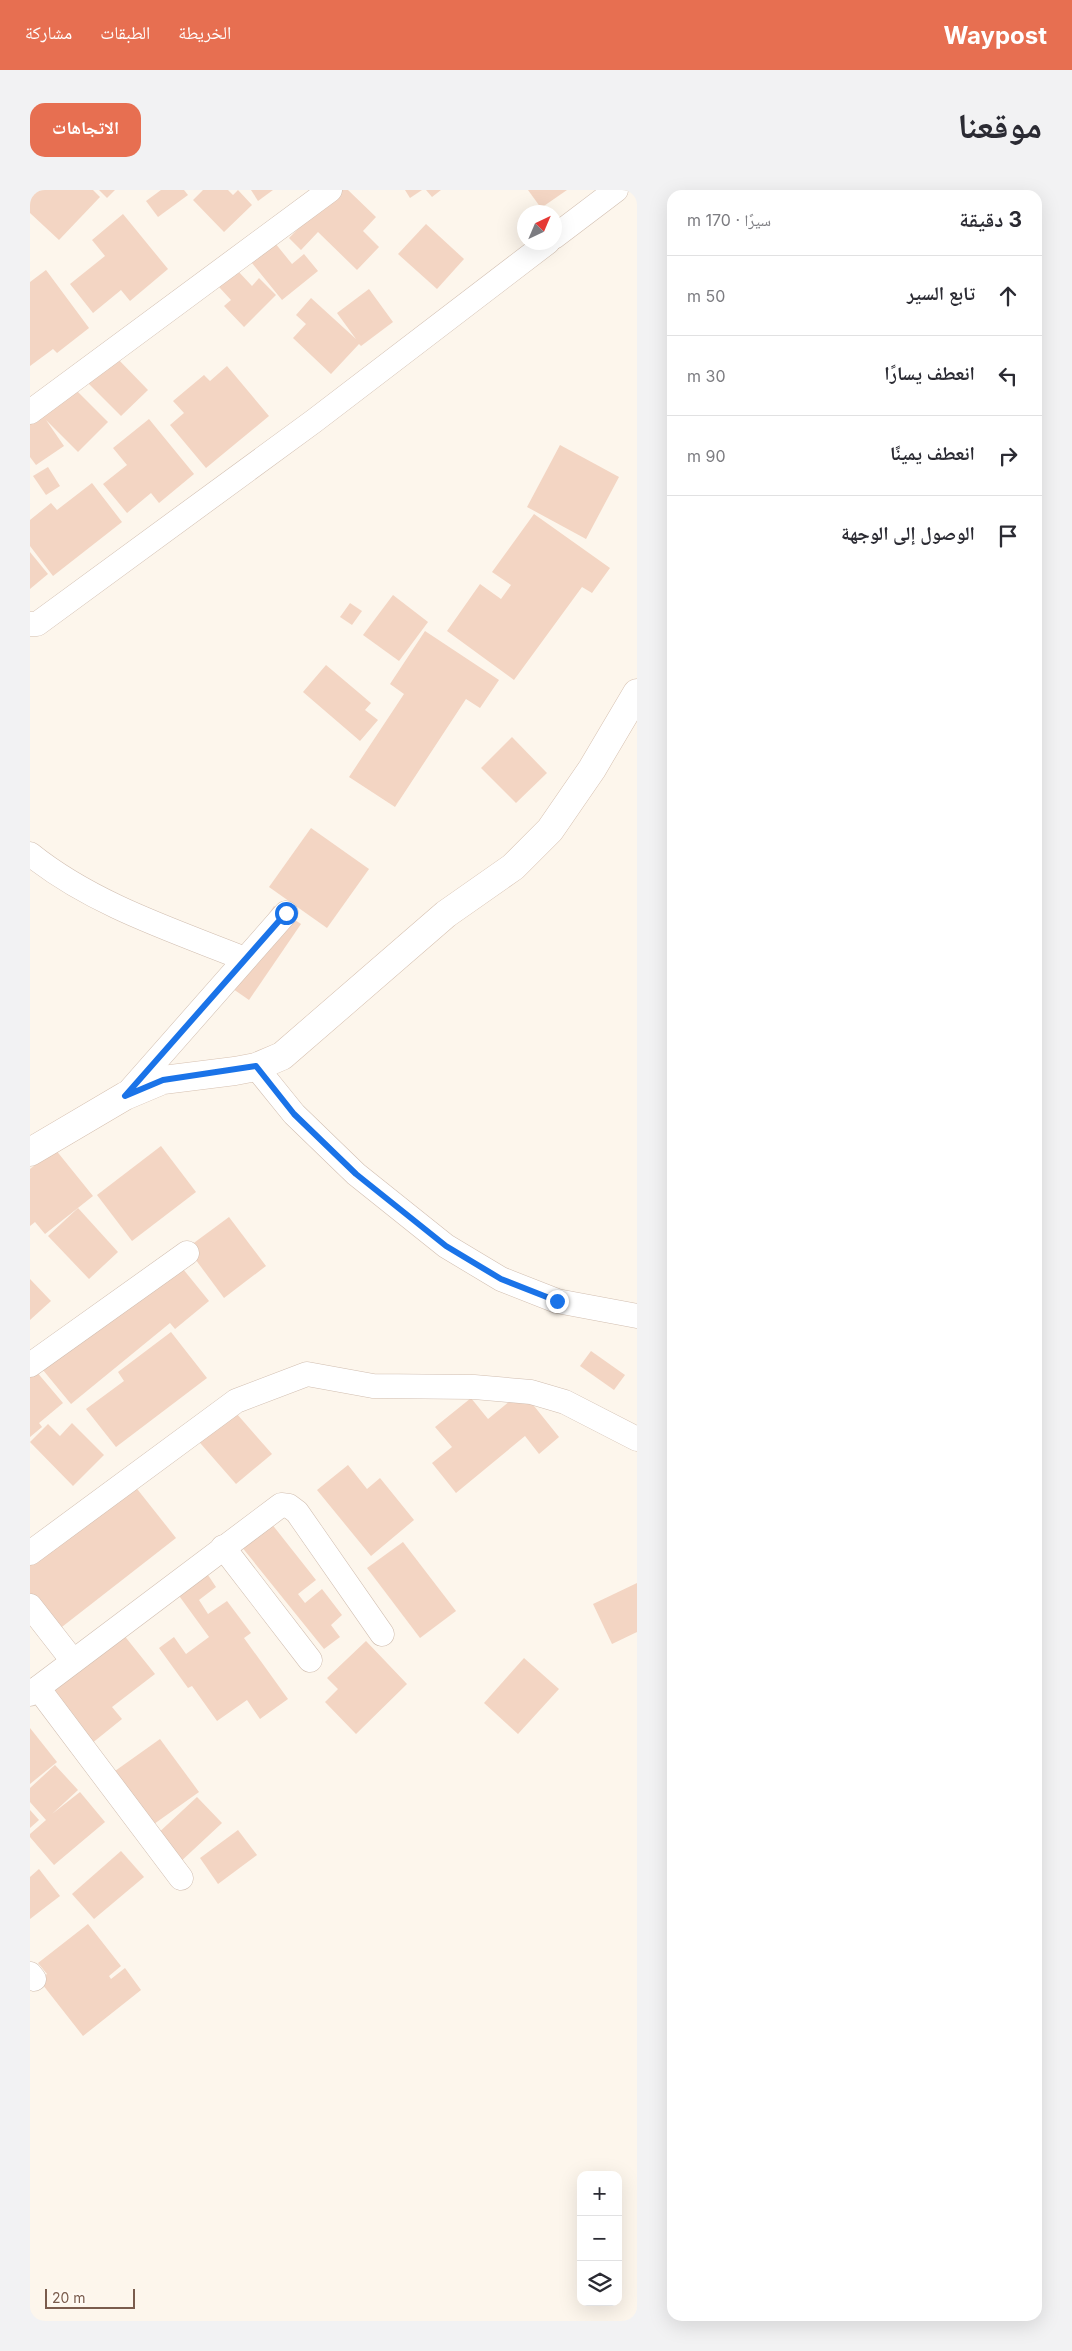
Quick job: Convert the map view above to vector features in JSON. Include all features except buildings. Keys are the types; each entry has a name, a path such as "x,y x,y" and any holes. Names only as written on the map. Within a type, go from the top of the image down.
{"main road":[{"path":"30,1152 125,1096 163,1080 256,1066 282,1056 446,914 512,867 550,830 592,769 637,694"}],"street":[{"path":"30,412 330,190"},
{"path":"562,231 616,190"},
{"path":"30,624 37,624 314,421 538,250"},
{"path":"30,854 45,866 74,883 135,915 245,959"},
{"path":"125,1096 286,913"},
{"path":"256,1066 294,1114 356,1174 446,1246 501,1279 557,1301 637,1316"},
{"path":"30,1365 187,1253"},
{"path":"30,1553 236,1402 307,1374 373,1386 474,1387 531,1392 565,1402 637,1439"},
{"path":"181,1878 34,1691 281,1505 289,1506 296,1512 382,1634"},
{"path":"223,1547 310,1660"},
{"path":"30,1606 72,1661"}],"route":[{"path":"286,913 125,1096 163,1080 235,1071 256,1066 294,1114 356,1174 446,1246 501,1279 557,1301"}]}
